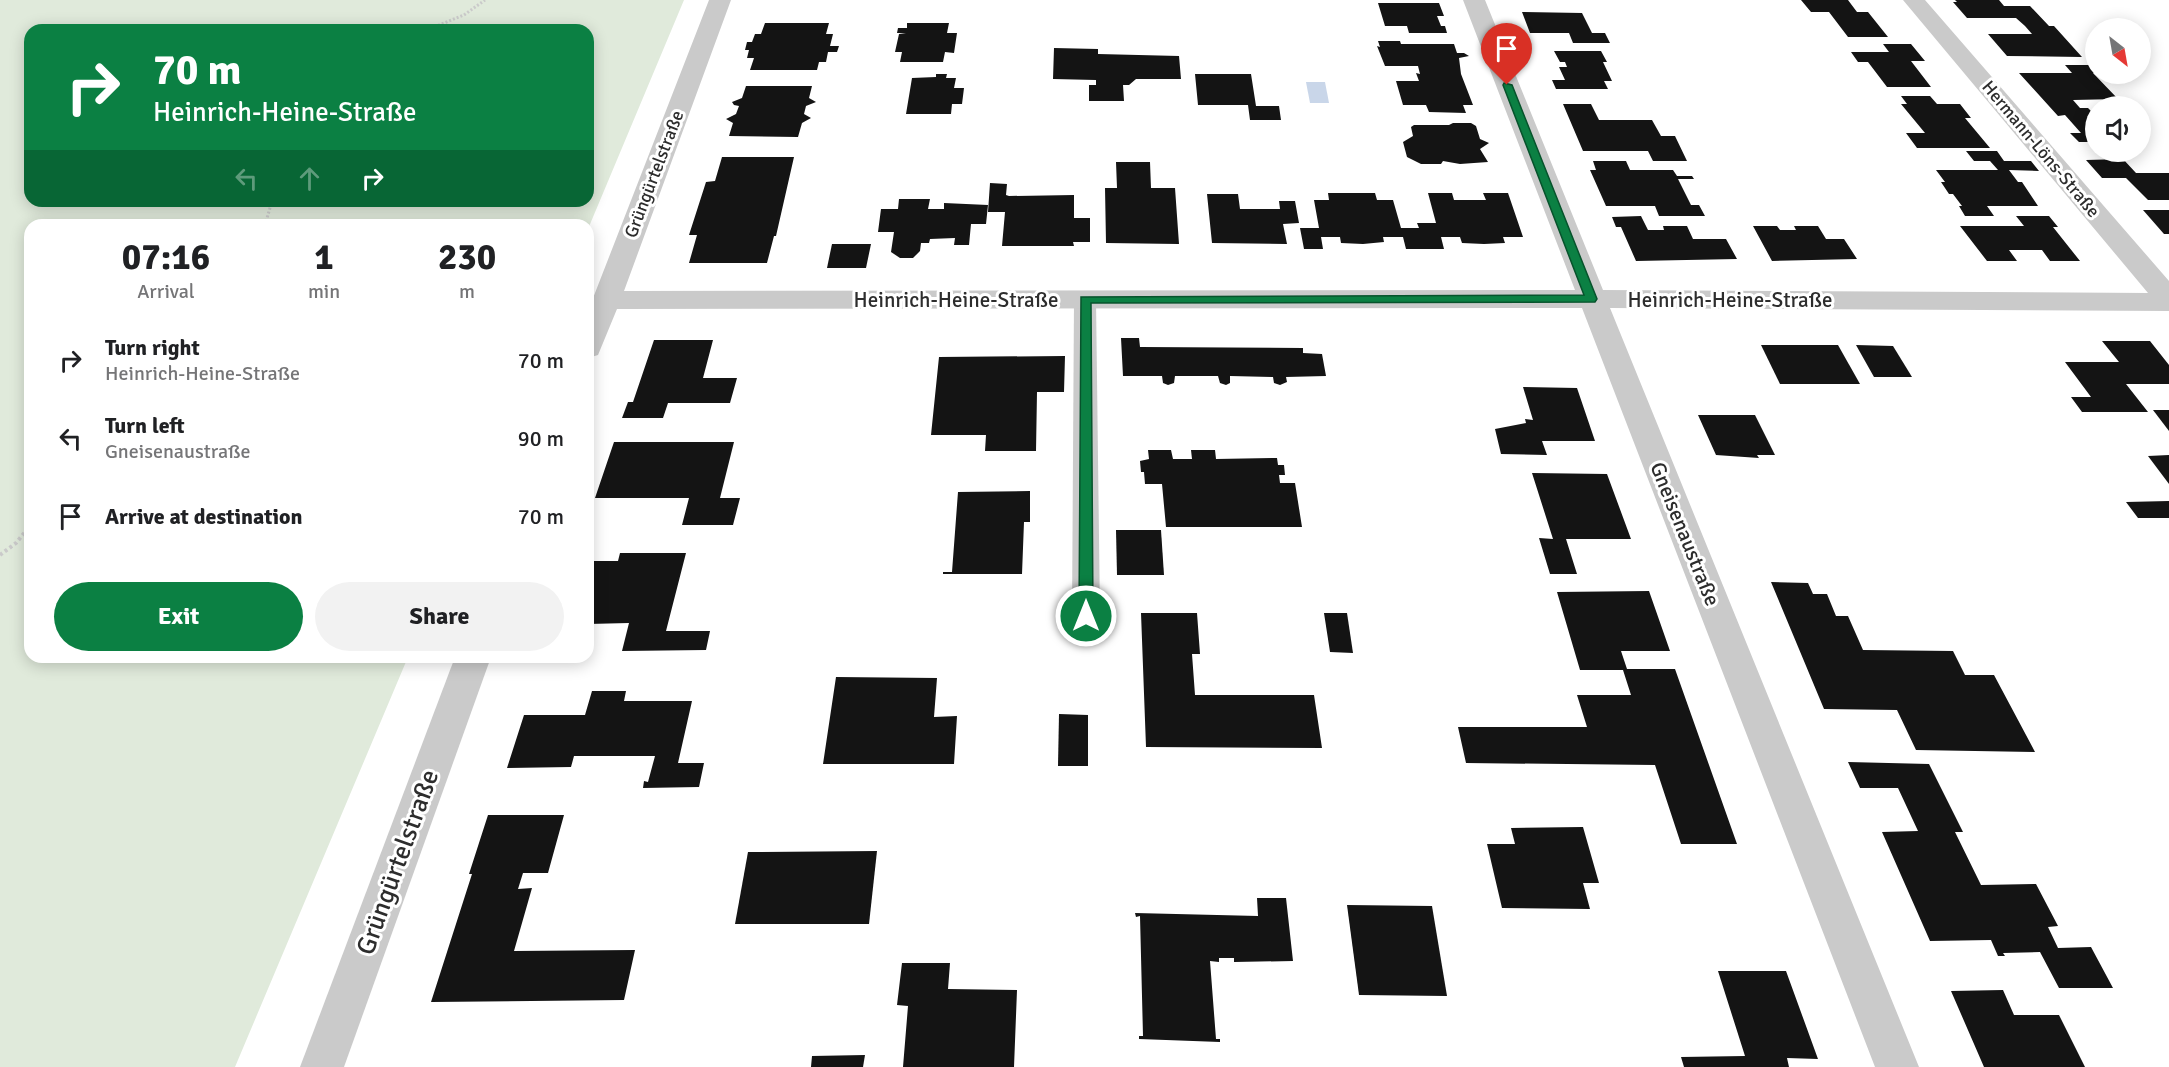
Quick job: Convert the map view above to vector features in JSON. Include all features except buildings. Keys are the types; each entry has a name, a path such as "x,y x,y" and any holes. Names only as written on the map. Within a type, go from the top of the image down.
{"street":[{"name":"Grüngürtelstraße","path":"594,332 720,0"},
{"name":"Gneisenaustraße","path":"1474,0 1897,1067"},
{"name":"Hermann-Löns-Straße","path":"1914,0 2169,300"},
{"name":"Heinrich-Heine-Straße","path":"606,300 2169,300"},
{"name":"Grüngürtelstraße","path":"322,1067 471,663"}],"lane":[{"path":"1085,300 1086,616"}],"path":[{"path":"442,24 464,15 486,0"},
{"path":"0,555 16,543 24,533"}],"green space":[{"path":"0,0 684,0 592,219 24,219 24,663 405,663 235,1067 0,1067"}],"water":[{"path":"1306,82 1325,82 1329,103 1310,103"}],"route":[{"path":"1086,616 1085,300 1591,299 1507,85"}]}
